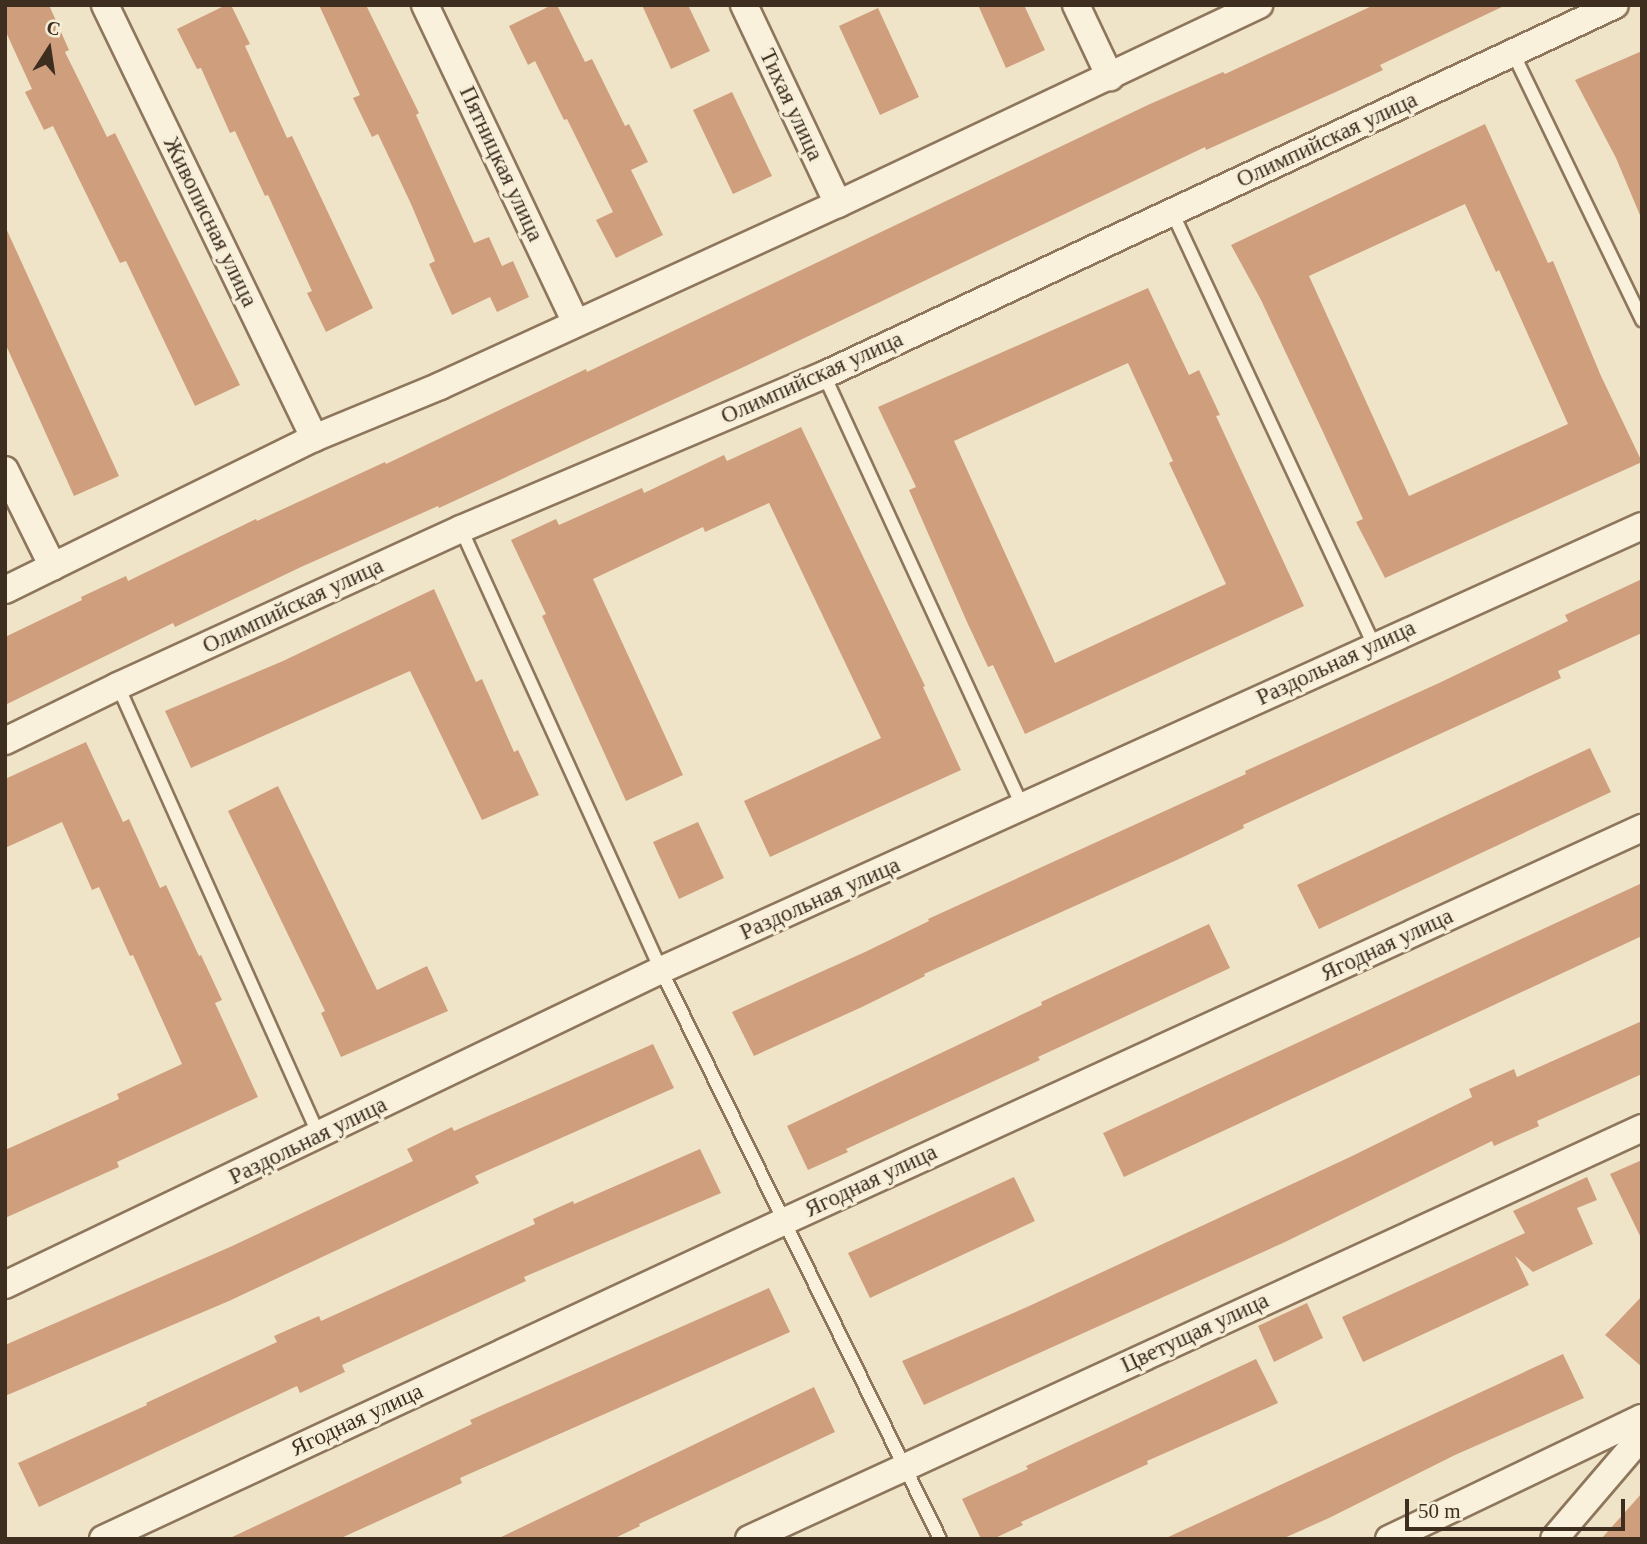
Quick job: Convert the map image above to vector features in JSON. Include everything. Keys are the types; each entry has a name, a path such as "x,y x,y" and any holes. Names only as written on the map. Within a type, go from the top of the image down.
{"street":[{"name":"Живописная улица","path":"105,5 314,438"},
{"name":"Пятницкая улица","path":"425,5 576,323"},
{"name":"Тихая улица","path":"744,5 838,204"},
{"path":"1076,5 1110,77"},
{"path":"5,590 314,438 440,386 838,204 1259,5"},
{"name":"Олимпийская улица","path":"5,741 118,686 461,529 824,375 1615,5"},
{"path":"5,470 53,567"},
{"name":"Раздольная улица","path":"5,1285 661,970 1642,526"},
{"name":"Ягодная улица","path":"103,1539 785,1220 1642,828"},
{"name":"Цветущая улица","path":"749,1539 1642,1128"},
{"path":"1389,1539 1642,1418"},
{"path":"1554,1539 1642,1436"}],"lane":[{"path":"1513,53 1642,320"},
{"path":"1172,212 1374,645"},
{"path":"824,375 1023,808"},
{"path":"461,529 661,970 940,1539"},
{"path":"118,686 319,1135"}],"building":[{"path":"5,5 49,5 69,50 65,52 107,137 115,133 240,385 195,406 126,261 120,263 53,126 44,130 25,92 32,89 5,30"},
{"path":"231,5 250,44 245,46 287,138 292,136 373,308 326,332 307,293 312,291 268,195 265,196 235,131 230,133 201,68 197,69 177,29"},
{"path":"319,5 366,5 419,113 416,115 474,243 489,237 502,266 513,261 529,297 497,312 490,297 452,315 429,264 435,261 411,204 378,134 372,137 353,98 360,95"},
{"path":"557,5 585,62 592,59 625,126 629,124 648,162 631,170 663,235 616,258 596,220 613,212 535,61 528,65 509,26"},
{"path":"642,5 688,5 710,51 671,69"},
{"path":"978,5 1024,5 1045,50 1006,68"},
{"path":"1374,5 1506,5 1380,65 1383,70 1338,91 1206,150 1205,147 750,364 439,508 438,506 301,567 175,627 173,623 5,705 5,637 82,600 81,597 126,576 128,581 256,519 257,521 385,462 386,464 586,369 587,372 1150,104 1223,72 1225,74"},
{"path":"878,8 919,97 880,115 839,26"},
{"path":"1642,51 1642,220 1616,158 1575,80"},
{"path":"732,92 772,176 733,194 693,110"},
{"path":"1485,124 1548,263 1553,261 1601,376 1642,462 1385,578 1356,522 1363,519 1323,432 1261,300 1231,245","holes":["1465,204 1496,272 1499,270 1568,424 1409,496 1309,276"]},
{"path":"5,226 119,476 74,496 5,343"},
{"path":"1148,288 1189,375 1199,370 1220,415 1216,416 1304,606 1025,734 993,665 988,667 967,622 909,490 916,487 878,407","holes":["1128,363 1173,461 1169,463 1226,584 1055,663 954,441"]},
{"path":"801,427 925,686 923,687 961,770 770,857 744,801 881,738 769,503 705,532 703,527 593,579 683,775 626,801 542,616 546,614 511,540 556,519 559,525 642,488 644,493 724,455 727,461"},
{"path":"1642,579 1642,633 1558,671 1561,678 1243,825 1244,828 1179,859 924,974 925,976 862,1007 754,1056 732,1012 1439,683 1568,621 1565,615"},
{"path":"434,589 476,682 482,679 514,752 518,750 539,795 482,820 410,671 191,768 165,711 283,661"},
{"path":"86,742 123,822 129,819 160,888 166,885 199,956 201,955 222,1000 215,1003 258,1097 117,1162 119,1167 5,1218 5,1150 119,1099 117,1094 182,1064 133,955 130,956 99,887 92,890 62,822 5,848 5,779"},
{"path":"1590,748 1611,792 1319,929 1297,885"},
{"path":"278,786 377,990 427,966 448,1011 341,1057 321,1013 325,1011 228,811"},
{"path":"698,822 724,878 679,899 653,842"},
{"path":"1642,883 1642,936 1124,1177 1103,1133"},
{"path":"1209,924 1230,968 1038,1057 1040,1060 846,1149 848,1152 808,1170 787,1126 1042,1005 1041,1002"},
{"path":"1642,1021 1642,1074 1537,1121 1539,1126 1494,1146 1492,1141 1283,1243 924,1405 902,1361 1027,1307 1350,1157 1472,1097 1469,1089 1514,1069 1517,1077"},
{"path":"653,1044 674,1088 475,1176 479,1183 229,1301 5,1396 5,1345 230,1247 413,1161 407,1149 452,1127 454,1131"},
{"path":"700,1149 721,1193 524,1277 526,1281 342,1365 345,1372 300,1393 297,1386 39,1507 18,1463 277,1342 274,1336 319,1316 321,1321 535,1224 533,1219"},
{"path":"1642,1160 1642,1240 1610,1174"},
{"path":"1014,1177 1035,1221 870,1298 848,1253"},
{"path":"1587,1177 1597,1200 1577,1208 1593,1244 1533,1272 1515,1256 1529,1285 1363,1362 1342,1317 1525,1233 1513,1211"},
{"path":"769,1288 790,1332 460,1478 462,1483 339,1539 228,1539 472,1424 470,1420"},
{"path":"1642,1296 1642,1367 1605,1335"},
{"path":"1307,1303 1323,1338 1274,1362 1258,1326"},
{"path":"1563,1354 1584,1398 1455,1455 1329,1518 1282,1539 1164,1539"},
{"path":"1256,1359 1278,1403 1147,1461 1148,1464 1021,1522 1023,1525 993,1539 981,1539 962,1499 1028,1469 1026,1466"},
{"path":"814,1387 835,1432 639,1524 640,1526 613,1539 497,1539"},
{"path":"1642,1493 1642,1539 1601,1539"}]}
